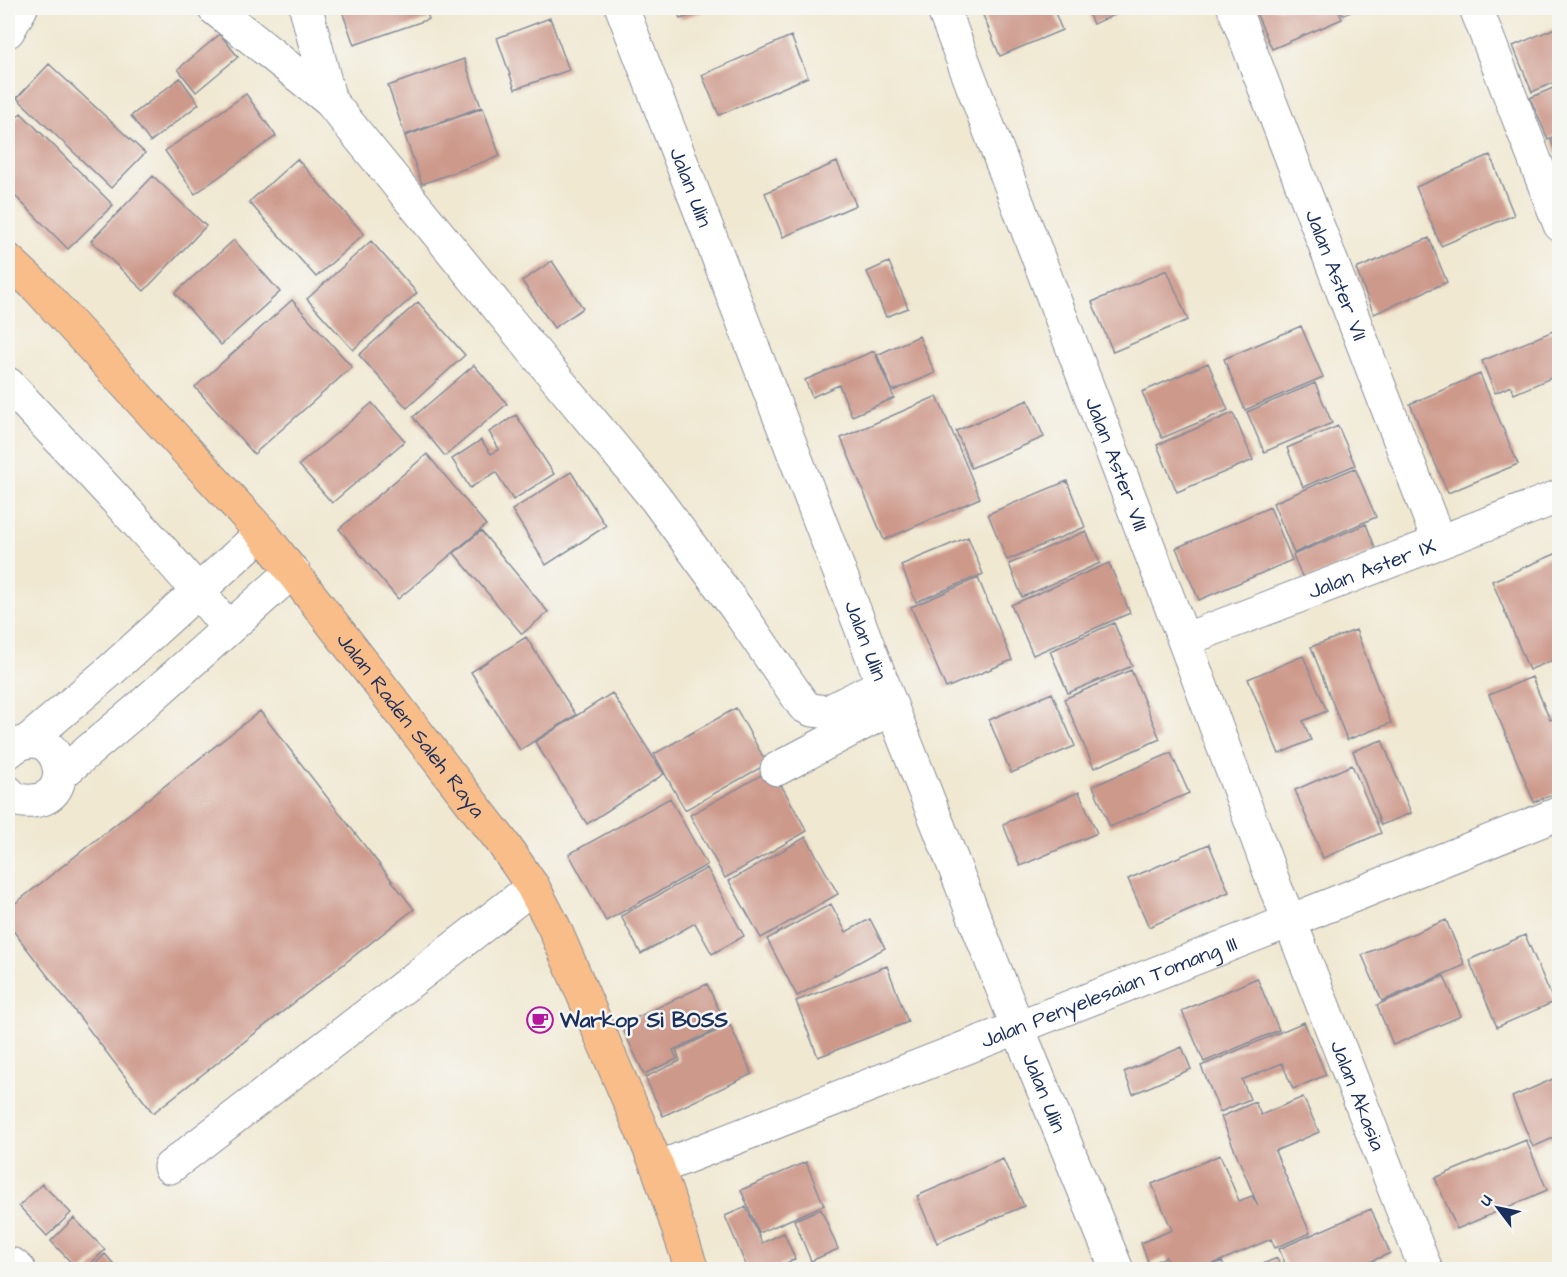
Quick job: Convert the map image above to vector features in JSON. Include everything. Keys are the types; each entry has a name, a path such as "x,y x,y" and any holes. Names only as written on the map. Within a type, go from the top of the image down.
{"main road":[{"name":"Jalan Raden Saleh Raya","path":"8,260 38,288 262,533 502,842 533,887 554,927 658,1168 692,1269"}],"street":[{"path":"8,31 21,8"},
{"path":"214,8 330,101 656,499 804,706 812,710 828,712 887,696"},
{"path":"306,8 330,101"},
{"name":"Jalan Ulin","path":"622,8 887,696 1018,1028 1117,1269"},
{"name":"Jalan Aster VIII","path":"943,8 1290,921"},
{"name":"Jalan Aster VII","path":"1234,8 1439,542"},
{"path":"1476,8 1560,225"},
{"path":"8,384 198,590 228,628"},
{"name":"Jalan Aster IX","path":"1184,640 1560,496"},
{"path":"16,741 111,670 262,533"},
{"path":"60,775 293,571"},
{"path":"777,769 887,696"},
{"path":"15,806 40,801 50,795 57,786 60,775 59,762 53,750 42,743 16,741"},
{"name":"Jalan Penyelesaian Tomang III","path":"658,1168 1290,921 1556,823"},
{"path":"170,1167 533,887"},
{"name":"Jalan Akasia","path":"1290,921 1426,1269"},
{"path":"8,1264 19,1269"}],"building":[{"path":"341,8 425,8 429,19 354,45"},
{"path":"677,8 713,8 680,19"},
{"path":"980,8 1053,8 1062,30 1000,56"},
{"path":"1086,8 1131,8 1093,24"},
{"path":"1254,8 1337,8 1342,19 1272,49"},
{"path":"1340,8 1361,8 1343,15"},
{"path":"550,18 569,70 515,89 497,38"},
{"path":"1560,26 1560,80 1532,92 1513,46"},
{"path":"220,34 238,57 196,92 178,69"},
{"path":"791,36 808,77 719,115 702,75"},
{"path":"464,59 481,107 405,135 388,86"},
{"path":"49,64 145,153 111,188 17,98"},
{"path":"180,78 199,104 150,142 131,116"},
{"path":"1560,85 1560,134 1548,139 1530,98"},
{"path":"246,94 276,136 195,194 165,151"},
{"path":"483,108 500,156 422,184 405,136"},
{"path":"21,113 113,205 68,249 8,189 8,126"},
{"path":"1559,136 1559,161 1551,140"},
{"path":"1490,155 1514,215 1441,246 1416,187"},
{"path":"297,159 364,234 316,277 249,202"},
{"path":"837,162 856,205 783,237 765,193"},
{"path":"153,176 206,226 144,291 91,241"},
{"path":"1429,238 1447,282 1374,314 1356,269"},
{"path":"234,240 280,292 221,345 175,293"},
{"path":"371,241 417,293 353,350 307,299"},
{"path":"552,261 583,308 554,328 522,281"},
{"path":"889,262 908,308 886,317 867,272"},
{"path":"1167,270 1188,320 1113,352 1092,302"},
{"path":"292,300 352,367 254,454 195,387"},
{"path":"418,302 465,355 407,408 359,355"},
{"path":"1301,326 1323,377 1245,410 1224,359"},
{"path":"1558,329 1560,374 1514,394 1511,386 1495,393 1482,361"},
{"path":"919,336 935,373 893,391 877,355"},
{"path":"874,351 894,398 852,416 839,385 812,397 805,380"},
{"path":"1208,363 1228,410 1162,438 1142,392"},
{"path":"474,365 507,404 445,456 413,417"},
{"path":"1480,374 1518,464 1448,493 1410,404"},
{"path":"1315,383 1332,423 1264,452 1247,412"},
{"path":"937,396 980,498 884,540 841,438"},
{"path":"1028,400 1044,437 971,468 956,431"},
{"path":"372,403 405,441 332,503 299,465"},
{"path":"1233,413 1253,460 1177,492 1157,445"},
{"path":"516,415 554,474 513,500 496,472 470,488 452,459 481,440 491,454 499,449 489,432"},
{"path":"1338,426 1355,465 1303,487 1287,448"},
{"path":"427,454 486,525 398,599 339,529"},
{"path":"1355,468 1376,517 1294,553 1273,503"},
{"path":"571,472 606,526 546,565 512,510"},
{"path":"1067,481 1085,527 1007,560 988,514"},
{"path":"1270,507 1292,560 1199,600 1176,548"},
{"path":"1366,524 1376,550 1304,581 1293,555"},
{"path":"481,531 548,612 522,634 454,553"},
{"path":"1086,531 1100,563 1022,597 1009,564"},
{"path":"968,537 983,574 916,602 901,565"},
{"path":"1560,552 1560,657 1529,670 1492,581"},
{"path":"1109,563 1130,613 1033,655 1011,605"},
{"path":"978,578 1012,660 946,688 911,607"},
{"path":"1114,623 1132,666 1068,693 1050,651"},
{"path":"1356,630 1391,723 1347,740 1311,647"},
{"path":"526,637 576,715 520,750 471,672"},
{"path":"1303,656 1327,711 1303,721 1311,740 1279,754 1248,679"},
{"path":"1131,670 1160,739 1094,768 1064,699"},
{"path":"1532,677 1550,720 1560,716 1560,792 1534,802 1489,695"},
{"path":"612,693 664,774 587,824 535,742"},
{"path":"1052,693 1075,746 1011,773 989,720"},
{"path":"736,708 767,764 685,810 654,754"},
{"path":"260,711 414,909 153,1113 8,924 8,909"},
{"path":"1382,740 1411,813 1381,825 1353,751"},
{"path":"1171,753 1189,793 1110,827 1093,786"},
{"path":"1352,765 1381,833 1323,858 1295,790"},
{"path":"772,769 807,831 725,878 690,815"},
{"path":"1079,792 1097,833 1020,866 1003,824"},
{"path":"670,798 707,865 606,921 569,854"},
{"path":"806,837 838,894 761,938 729,881"},
{"path":"1209,844 1229,892 1149,927 1128,879"},
{"path":"707,868 744,936 712,954 695,923 641,954 621,916"},
{"path":"831,904 846,932 870,919 885,948 797,996 767,939"},
{"path":"1446,920 1465,965 1382,1001 1362,955"},
{"path":"1525,935 1554,1002 1497,1027 1469,960"},
{"path":"887,966 908,1022 818,1057 796,1001"},
{"path":"1444,976 1461,1016 1393,1045 1377,1005"},
{"path":"1257,978 1279,1030 1204,1062 1182,1011"},
{"path":"707,984 726,1025 673,1050 677,1059 644,1074 621,1025"},
{"path":"1304,1022 1326,1075 1293,1089 1282,1063 1242,1080 1250,1099 1220,1112 1201,1066"},
{"path":"730,1025 752,1074 663,1116 645,1077 680,1061 676,1050"},
{"path":"1182,1047 1191,1069 1133,1094 1124,1072"},
{"path":"1560,1076 1560,1135 1533,1147 1512,1097"},
{"path":"1303,1097 1319,1132 1275,1151 1310,1233 1275,1248 1271,1239 1199,1270 1171,1270 1166,1257 1149,1264 1141,1243 1172,1230 1152,1184 1220,1155 1239,1201 1252,1196 1258,1206 1221,1117 1255,1102 1261,1115"},
{"path":"1526,1140 1547,1190 1457,1229 1435,1178"},
{"path":"1003,1159 1024,1206 937,1243 917,1196"},
{"path":"806,1162 824,1205 759,1233 741,1190"},
{"path":"42,1184 71,1213 47,1236 19,1206"},
{"path":"746,1207 762,1243 784,1233 795,1259 771,1270 748,1270 725,1216"},
{"path":"821,1209 838,1249 811,1261 794,1220"},
{"path":"1371,1209 1390,1253 1352,1270 1288,1270 1279,1249"},
{"path":"74,1218 105,1250 84,1270 78,1270 51,1241"},
{"path":"105,1254 119,1270 89,1270"},
{"path":"1277,1258 1282,1270 1249,1270"},
{"path":"1222,1261 1226,1270 1202,1270"}],"place":[{"name":"Warkop Si BOSS","path":"540,1020"}]}
